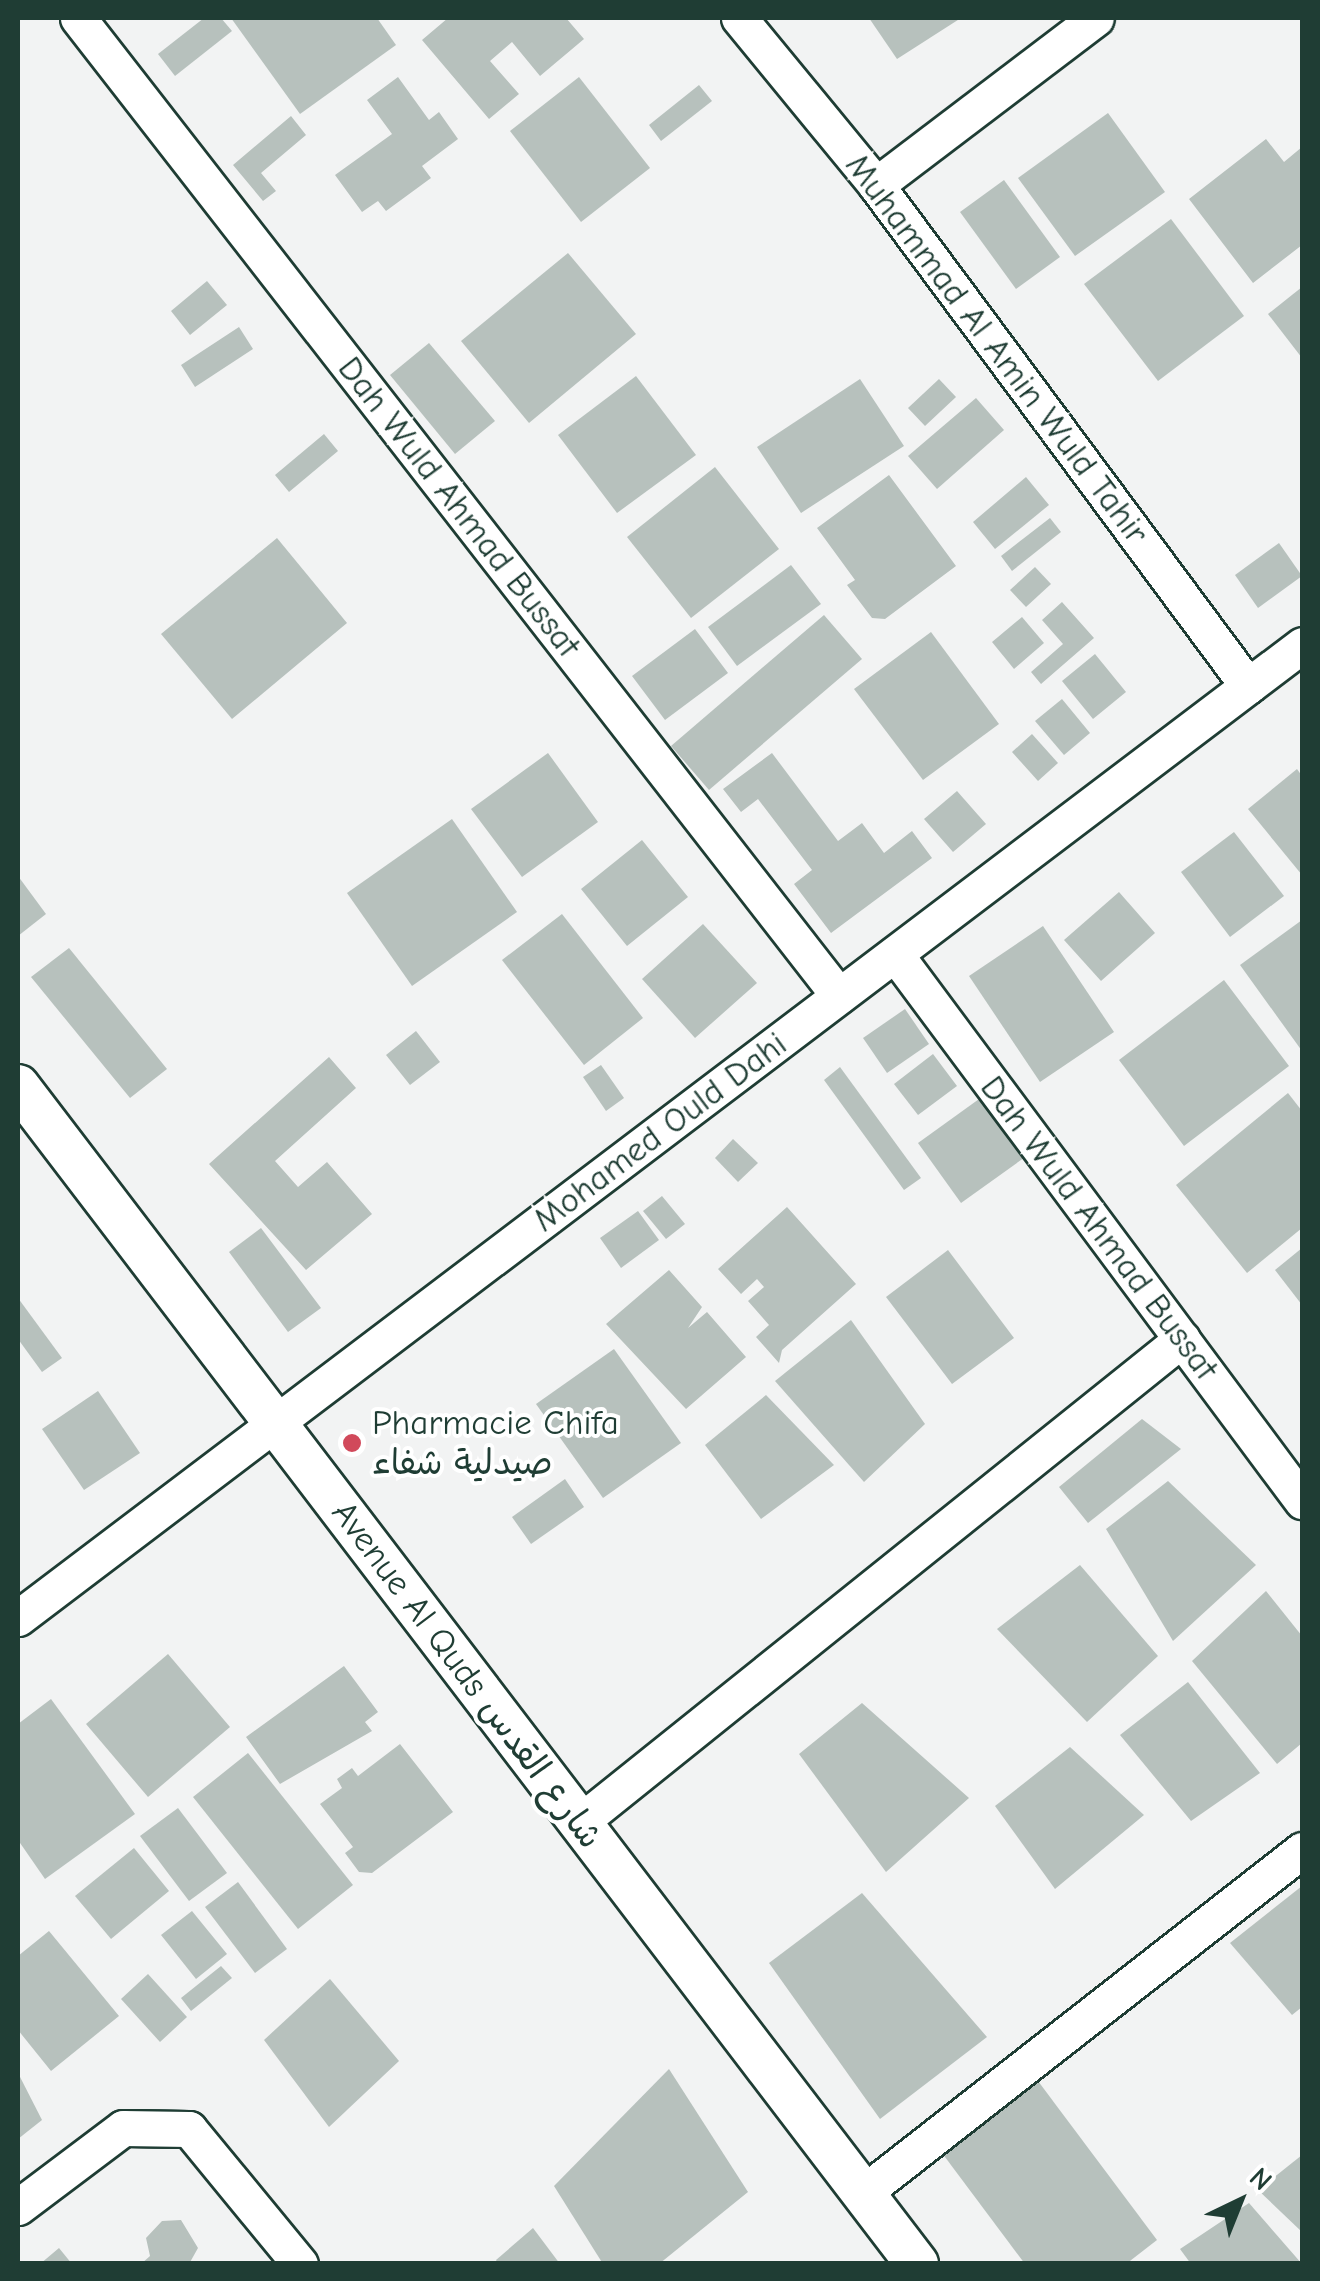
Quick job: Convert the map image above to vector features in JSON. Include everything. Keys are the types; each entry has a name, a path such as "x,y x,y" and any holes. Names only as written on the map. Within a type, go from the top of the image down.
{"street":[{"name":"Dah Wuld Ahmad Bussat","path":"78,18 839,996"},
{"name":"Muhammad Al Amin Wuld Tahir","path":"739,18 876,185 1248,686"},
{"path":"876,185 1096,18"},
{"name":"Mohamed Ould Dahi","path":"18,1618 1248,686 1300,653"},
{"name":"Dah Wuld Ahmad Bussat","path":"895,954 1302,1502"},
{"name":"Avenue Al Quds شارع القدس","path":"18,1086 917,2264"},
{"path":"580,1822 1182,1339"},
{"path":"863,2193 1302,1850"},
{"path":"18,2207 123,2128 189,2129 300,2264"}],"building":[{"path":"204,18 221,18 232,31 175,76 158,54"},
{"path":"231,18 377,18 396,45 300,114"},
{"path":"448,18 566,18 584,39 540,76 512,42 490,61 519,94 489,119 422,40"},
{"path":"869,18 961,18 897,59"},
{"path":"398,77 429,120 439,112 458,139 422,166 431,178 386,211 378,201 362,212 335,175 392,134 367,100"},
{"path":"579,77 650,168 581,222 510,131"},
{"path":"699,85 712,101 661,141 649,125"},
{"path":"1108,113 1165,192 1075,256 1018,178"},
{"path":"291,116 306,135 261,173 276,191 263,201 233,165"},
{"path":"1266,139 1284,162 1302,147 1302,245 1253,283 1189,199"},
{"path":"1004,180 1060,257 1016,289 960,212"},
{"path":"1171,219 1244,316 1158,381 1084,284"},
{"path":"568,253 636,334 529,423 461,341"},
{"path":"207,281 227,305 190,335 171,311"},
{"path":"1302,287 1302,358 1268,314"},
{"path":"239,327 253,349 195,387 181,365"},
{"path":"429,343 495,421 455,454 390,375"},
{"path":"636,376 696,455 617,513 558,435"},
{"path":"860,379 904,446 801,513 757,447"},
{"path":"939,379 956,397 925,426 908,408"},
{"path":"976,398 1004,430 937,489 908,456"},
{"path":"324,434 338,451 289,492 275,475"},
{"path":"715,467 779,549 691,618 627,537"},
{"path":"889,475 956,566 885,619 872,618 847,585 855,580 817,528"},
{"path":"1026,477 1049,505 995,549 973,522"},
{"path":"1050,518 1061,532 1012,571 1001,556"},
{"path":"277,538 347,623 232,719 161,634"},
{"path":"1279,543 1302,576 1258,608 1235,575"},
{"path":"791,565 821,604 737,666 708,627"},
{"path":"1035,567 1051,584 1026,607 1010,590"},
{"path":"1062,602 1094,638 1041,684 1031,672 1063,644 1042,620"},
{"path":"824,615 862,659 709,790 671,746"},
{"path":"1022,617 1044,643 1014,669 992,642"},
{"path":"695,629 728,673 665,720 632,676"},
{"path":"931,632 999,724 923,780 854,689"},
{"path":"1095,654 1126,692 1093,719 1062,681"},
{"path":"1062,699 1090,733 1064,755 1035,721"},
{"path":"1032,734 1058,763 1038,781 1012,752"},
{"path":"548,753 598,822 522,877 471,809"},
{"path":"772,753 838,841 862,823 884,853 912,831 932,858 831,933 794,884 812,870 758,799 741,812 723,789"},
{"path":"1297,769 1302,776 1302,875 1248,809"},
{"path":"957,791 986,824 953,852 924,819"},
{"path":"452,819 517,912 412,986 347,893"},
{"path":"1234,832 1284,896 1230,937 1181,872"},
{"path":"642,840 688,897 627,946 581,889"},
{"path":"18,876 46,914 18,936"},
{"path":"1119,892 1155,933 1101,981 1064,940"},
{"path":"562,914 643,1018 584,1065 502,960"},
{"path":"1302,920 1302,1051 1240,965"},
{"path":"703,924 757,983 695,1038 642,979"},
{"path":"1043,926 1114,1032 1040,1082 969,976"},
{"path":"69,948 167,1069 130,1098 31,977"},
{"path":"1224,980 1289,1066 1184,1146 1119,1060"},
{"path":"905,1009 929,1044 887,1073 863,1038"},
{"path":"416,1031 440,1062 410,1085 386,1055"},
{"path":"933,1054 957,1086 918,1115 894,1084"},
{"path":"329,1057 356,1088 275,1161 298,1187 327,1162 372,1214 306,1270 209,1164"},
{"path":"601,1065 624,1098 606,1111 583,1077"},
{"path":"840,1067 921,1178 904,1190 824,1080"},
{"path":"1288,1093 1302,1111 1302,1228 1247,1273 1176,1185"},
{"path":"986,1094 1028,1155 961,1203 918,1143"},
{"path":"733,1139 758,1163 738,1182 715,1158"},
{"path":"662,1196 685,1224 666,1239 643,1211"},
{"path":"787,1207 856,1284 782,1350 779,1363 756,1337 769,1325 748,1301 764,1287 757,1279 741,1294 718,1269"},
{"path":"638,1211 659,1240 621,1268 600,1238"},
{"path":"261,1228 321,1308 288,1332 229,1252"},
{"path":"1302,1248 1302,1305 1275,1270"},
{"path":"948,1250 1014,1338 952,1384 886,1297"},
{"path":"669,1270 702,1307 688,1328 707,1312 746,1357 686,1409 606,1324"},
{"path":"18,1298 62,1358 42,1372 18,1339"},
{"path":"851,1320 925,1424 864,1482 775,1381"},
{"path":"614,1349 681,1443 603,1498 536,1404"},
{"path":"98,1391 140,1453 84,1490 42,1429"},
{"path":"766,1395 834,1465 761,1519 705,1445"},
{"path":"1142,1419 1181,1449 1088,1523 1059,1487"},
{"path":"565,1479 584,1507 531,1544 512,1517"},
{"path":"1168,1481 1256,1565 1173,1641 1106,1529"},
{"path":"1080,1565 1158,1656 1087,1722 997,1629"},
{"path":"1266,1591 1302,1636 1302,1743 1277,1764 1192,1661"},
{"path":"168,1654 230,1727 148,1797 86,1724"},
{"path":"344,1666 378,1712 365,1722 372,1731 280,1784 246,1737"},
{"path":"1188,1682 1260,1773 1191,1821 1120,1735"},
{"path":"51,1699 135,1814 45,1879 18,1840 18,1724"},
{"path":"862,1703 969,1798 886,1872 799,1754"},
{"path":"400,1744 453,1812 372,1873 359,1872 345,1853 353,1847 320,1804 342,1788 337,1779 352,1768 358,1776"},
{"path":"1070,1747 1144,1815 1055,1889 995,1806"},
{"path":"248,1753 353,1885 298,1929 193,1797"},
{"path":"178,1808 227,1873 189,1901 140,1836"},
{"path":"134,1848 169,1891 111,1939 75,1896"},
{"path":"238,1882 287,1949 255,1973 205,1907"},
{"path":"1302,1886 1302,2007 1292,2015 1230,1943"},
{"path":"862,1893 987,2037 880,2119 769,1963"},
{"path":"192,1911 227,1954 196,1979 161,1935"},
{"path":"49,1931 119,2016 51,2071 18,2030 18,1956"},
{"path":"221,1966 232,1978 191,2011 181,1998"},
{"path":"148,1974 187,2017 160,2042 121,1999"},
{"path":"330,1979 399,2061 329,2127 264,2040"},
{"path":"669,2069 748,2192 659,2264 603,2264 554,2186"},
{"path":"18,2073 42,2120 18,2139"},
{"path":"1038,2081 1157,2240 1126,2264 1025,2264 942,2153"},
{"path":"1302,2155 1302,2232 1258,2190"},
{"path":"1249,2203 1302,2264 1191,2264 1180,2249"},
{"path":"181,2220 198,2248 189,2264 141,2264 150,2256 146,2238 162,2221"},
{"path":"533,2228 560,2264 498,2264 496,2260"},
{"path":"59,2248 72,2264 40,2264"}],"place":[{"name":"Pharmacie Chifa صيدلية شفاء","path":"352,1443"}]}
